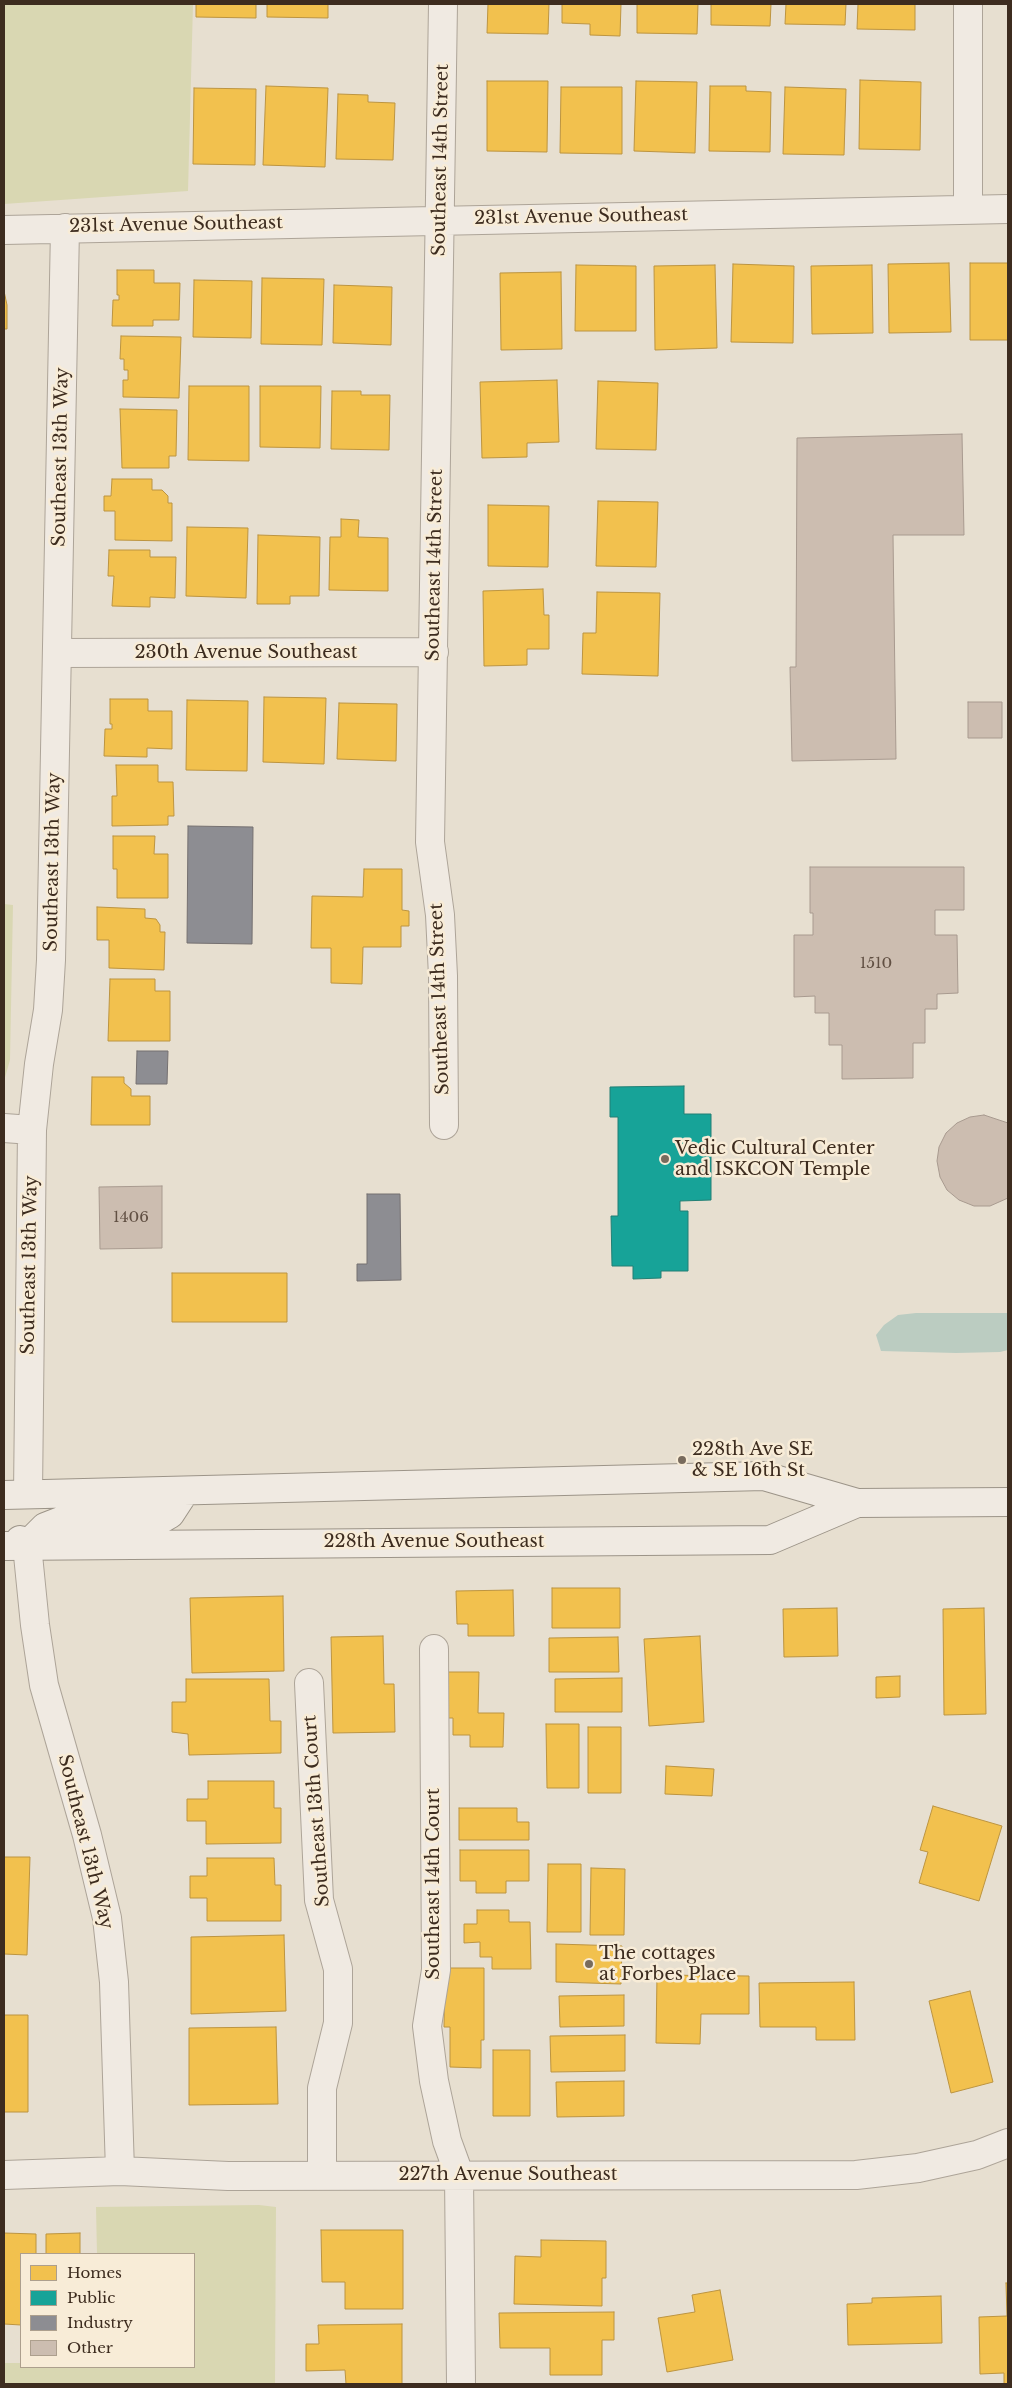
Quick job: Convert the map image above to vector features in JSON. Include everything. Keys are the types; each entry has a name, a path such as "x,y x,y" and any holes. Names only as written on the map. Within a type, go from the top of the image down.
{"street":[{"name":"Southeast 14th Street","path":"443,4 430,842 440,915 443,967 444,1125"},
{"path":"968,4 968,209"},
{"name":"231st Avenue Southeast","path":"4,230 1008,209"},
{"name":"Southeast 13th Way","path":"16,1494 32,1130 39,1064 48,1010 51,960 65,228"},
{"name":"230th Avenue Southeast","path":"58,653 434,652"},
{"path":"4,1128 32,1130"},
{"name":"228th Avenue Southeast","path":"16,1494 764,1476 857,1503 1008,1502"},
{"path":"4,1530 16,1545 45,1527 63,1520 163,1518 170,1514 185,1491"},
{"name":"228th Avenue Southeast","path":"16,1545 770,1540 857,1503"},
{"name":"Southeast 13th Way","path":"16,1545 35,1625 44,1685 87,1835 106,1918 114,1982 120,2171"},
{"name":"Southeast 14th Court","path":"434,1649 436,1970 427,2026 434,2081 448,2140 460,2174 461,2384"},
{"name":"Southeast 13th Court","path":"309,1683 319,1900 338,1969 338,2023 322,2088 322,2175"},
{"name":"227th Avenue Southeast","path":"4,2175 120,2171 228,2176 460,2174 856,2175 918,2168 977,2155 1008,2143"}],"shaded area":[{"path":"4,4 193,4 188,191 4,204"},
{"path":"4,904 13,905 10,1060 4,1081"},
{"path":"916,1313 1008,1313 1008,1350 1000,1352 956,1353 881,1351 876,1335 884,1325 898,1315"},
{"path":"259,2205 276,2207 275,2384 4,2384 4,2363 20,2363 20,2368 195,2368 195,2253 97,2253 96,2207"}],"building: Homes":[{"path":"196,4 256,4 256,18 196,17"},
{"path":"267,4 328,4 328,18 267,17"},
{"path":"488,4 549,4 548,34 487,33"},
{"path":"562,4 621,4 620,36 590,35 590,24 562,23"},
{"path":"637,4 698,4 697,34 637,33"},
{"path":"711,4 771,4 770,26 711,25"},
{"path":"786,4 846,4 845,25 785,24"},
{"path":"858,4 915,4 915,30 857,29"},
{"path":"860,80 921,82 920,150 859,149"},
{"path":"487,81 548,81 547,152 487,151"},
{"path":"636,81 697,82 695,153 634,151"},
{"path":"266,86 328,88 325,167 263,165"},
{"path":"710,86 746,86 746,91 771,92 770,152 709,151"},
{"path":"561,87 622,87 622,154 560,153"},
{"path":"785,87 846,89 844,155 783,154"},
{"path":"194,88 256,89 255,165 193,164"},
{"path":"338,94 368,95 368,102 395,103 393,160 336,159"},
{"path":"949,263 951,332 889,333 888,264"},
{"path":"970,263 1008,263 1008,340 970,340"},
{"path":"733,264 794,266 793,343 731,342"},
{"path":"576,265 636,266 636,331 575,331"},
{"path":"715,265 717,348 655,350 654,266"},
{"path":"872,265 873,333 812,334 811,266"},
{"path":"117,270 154,270 154,283 180,283 179,320 153,320 153,326 112,326 113,300 119,300 119,295 117,295"},
{"path":"561,272 562,349 501,350 500,273"},
{"path":"262,278 324,279 322,345 261,344"},
{"path":"194,280 252,281 251,338 193,337"},
{"path":"334,285 392,287 391,345 333,343"},
{"path":"4,291 7,305 7,329 4,329"},
{"path":"121,336 181,337 179,398 123,397 123,380 128,380 128,370 124,370 124,359 120,359"},
{"path":"557,380 559,442 527,443 527,457 482,458 480,382"},
{"path":"598,381 658,383 656,450 596,449"},
{"path":"189,386 249,386 249,461 188,460"},
{"path":"260,386 321,386 320,448 260,447"},
{"path":"332,391 361,391 361,395 390,395 389,450 331,449"},
{"path":"120,409 177,410 176,456 169,456 169,468 122,468"},
{"path":"112,479 152,479 152,490 162,490 168,496 168,503 172,503 172,541 115,540 115,511 104,511 104,496 111,496"},
{"path":"598,501 658,502 656,567 596,566"},
{"path":"488,505 549,506 548,567 488,566"},
{"path":"341,519 359,520 358,537 388,538 388,591 329,590 330,537 341,537"},
{"path":"187,527 248,528 246,598 186,596"},
{"path":"258,535 320,537 319,596 290,596 290,604 257,604"},
{"path":"109,550 150,550 150,557 176,557 175,598 150,597 150,607 112,606 114,576 108,576"},
{"path":"543,589 544,615 549,615 549,649 527,649 527,665 484,666 483,591"},
{"path":"597,592 660,593 658,676 582,674 583,633 596,633"},
{"path":"264,697 326,698 324,764 263,762"},
{"path":"110,699 148,699 148,711 172,711 172,749 147,748 147,757 104,756 105,729 112,729 112,724 110,724"},
{"path":"187,700 248,701 247,771 186,770"},
{"path":"339,703 397,704 396,761 337,759"},
{"path":"116,765 158,765 158,782 173,782 174,816 168,816 168,825 112,826 112,796 117,796"},
{"path":"113,836 155,836 154,854 168,854 168,898 117,898 117,869 113,869"},
{"path":"364,869 402,869 402,910 409,911 409,926 401,926 401,947 363,947 362,984 331,983 331,948 311,948 312,896 363,897"},
{"path":"97,907 145,909 145,918 156,919 160,925 160,932 165,932 164,970 109,968 109,940 97,940"},
{"path":"110,979 155,979 155,991 170,991 170,1041 108,1041"},
{"path":"92,1077 124,1077 124,1083 131,1089 131,1096 150,1096 150,1125 91,1125"},
{"path":"172,1273 287,1273 287,1322 172,1322"},
{"path":"552,1588 620,1588 620,1628 552,1628"},
{"path":"513,1590 514,1636 468,1636 468,1624 457,1624 456,1591"},
{"path":"283,1596 284,1671 192,1673 190,1598"},
{"path":"837,1608 838,1656 784,1657 783,1609"},
{"path":"984,1608 986,1714 944,1715 943,1609"},
{"path":"383,1636 384,1684 394,1684 395,1732 333,1733 331,1637"},
{"path":"700,1636 704,1722 649,1726 644,1639"},
{"path":"618,1637 619,1672 549,1672 549,1638"},
{"path":"445,1672 479,1672 478,1713 504,1713 503,1747 470,1747 470,1735 453,1735 453,1718 444,1718"},
{"path":"900,1676 900,1697 876,1698 876,1677"},
{"path":"622,1678 622,1712 555,1712 555,1679"},
{"path":"186,1679 269,1679 270,1721 281,1721 281,1753 189,1755 188,1734 172,1732 172,1702 186,1702"},
{"path":"546,1724 579,1724 579,1788 547,1788"},
{"path":"588,1727 621,1727 621,1793 588,1793"},
{"path":"666,1766 714,1769 712,1796 665,1794"},
{"path":"208,1781 274,1781 274,1808 281,1808 281,1843 206,1844 206,1821 187,1821 187,1799 208,1799"},
{"path":"933,1806 1002,1826 979,1901 919,1883 928,1852 920,1850"},
{"path":"459,1808 517,1808 517,1822 529,1822 529,1840 459,1840"},
{"path":"460,1850 529,1850 529,1881 506,1881 506,1893 476,1893 476,1881 460,1881"},
{"path":"4,1857 30,1857 27,1955 4,1954"},
{"path":"207,1858 274,1858 275,1885 281,1885 281,1921 207,1921 207,1898 190,1898 190,1876 207,1876"},
{"path":"548,1864 581,1864 581,1932 547,1932"},
{"path":"591,1868 625,1869 624,1935 590,1935"},
{"path":"477,1910 509,1910 509,1922 530,1922 531,1969 492,1969 492,1957 480,1957 480,1942 464,1943 464,1924 477,1924"},
{"path":"284,1935 286,2011 191,2014 191,1937"},
{"name":"The cottages at Forbes Place","path":"556,1944 622,1946 621,1984 556,1982"},
{"path":"445,1968 484,1968 484,2040 481,2040 481,2068 450,2067 450,2027 444,2027"},
{"path":"657,1975 749,1976 749,2014 701,2014 700,2044 656,2043"},
{"path":"854,1982 855,2040 816,2040 816,2027 760,2027 759,1983"},
{"path":"970,1991 993,2082 951,2093 929,2001"},
{"path":"624,1995 624,2026 560,2027 559,1996"},
{"path":"4,2015 28,2015 28,2112 4,2112"},
{"path":"276,2027 278,2104 189,2105 189,2028"},
{"path":"625,2035 625,2071 551,2072 550,2036"},
{"path":"493,2050 530,2050 530,2116 493,2116"},
{"path":"624,2081 624,2116 557,2117 556,2082"},
{"path":"321,2230 403,2230 403,2309 345,2309 345,2282 322,2282"},
{"path":"4,2233 36,2234 36,2253 20,2253 20,2325 4,2324"},
{"path":"80,2233 80,2253 46,2253 46,2234"},
{"path":"541,2240 606,2241 606,2278 602,2278 602,2306 514,2304 515,2256 541,2257"},
{"path":"1006,2283 1008,2283 1008,2384 1004,2384 1004,2373 980,2374 979,2317 1007,2316"},
{"path":"720,2290 733,2360 667,2372 658,2318 695,2312 692,2295"},
{"path":"941,2296 942,2343 848,2345 847,2304 872,2303 872,2298"},
{"path":"614,2312 614,2340 602,2340 602,2375 550,2375 550,2348 500,2348 499,2313"},
{"path":"402,2324 402,2384 346,2384 345,2370 306,2371 306,2344 319,2344 318,2325"}],"building: Public":[{"name":"Vedic Cultural Center and ISKCON Temple","path":"684,1086 684,1114 711,1114 711,1200 680,1201 680,1211 688,1211 688,1271 661,1271 661,1278 633,1279 633,1266 612,1266 611,1216 618,1216 618,1117 610,1117 610,1087"}],"building: Industry":[{"path":"188,826 253,827 252,944 187,943"},
{"path":"137,1051 168,1051 167,1084 136,1084"},
{"path":"367,1194 400,1194 401,1280 357,1281 357,1264 367,1264"}],"building: Other":[{"path":"962,434 964,535 893,535 896,759 792,761 790,667 796,667 797,438"},
{"path":"968,702 1002,702 1002,738 968,738"},
{"path":"810,867 964,867 964,910 935,910 935,935 957,935 958,993 937,994 937,1009 925,1009 925,1043 913,1043 913,1078 842,1079 842,1045 829,1045 829,1013 815,1013 815,996 794,997 794,935 813,935 813,913 810,913"},
{"path":"984,1115 1008,1123 1008,1198 990,1206 974,1206 959,1200 947,1190 940,1177 937,1161 939,1147 946,1133 957,1123 970,1117"},
{"path":"162,1186 162,1248 100,1249 99,1187"}],"place":[{"name":"Vedic Cultural Center and ISKCON Temple","path":"665,1159"},
{"name":"228th Ave SE & SE 16th St","path":"682,1460"},
{"name":"The cottages at Forbes Place","path":"589,1964"}]}
